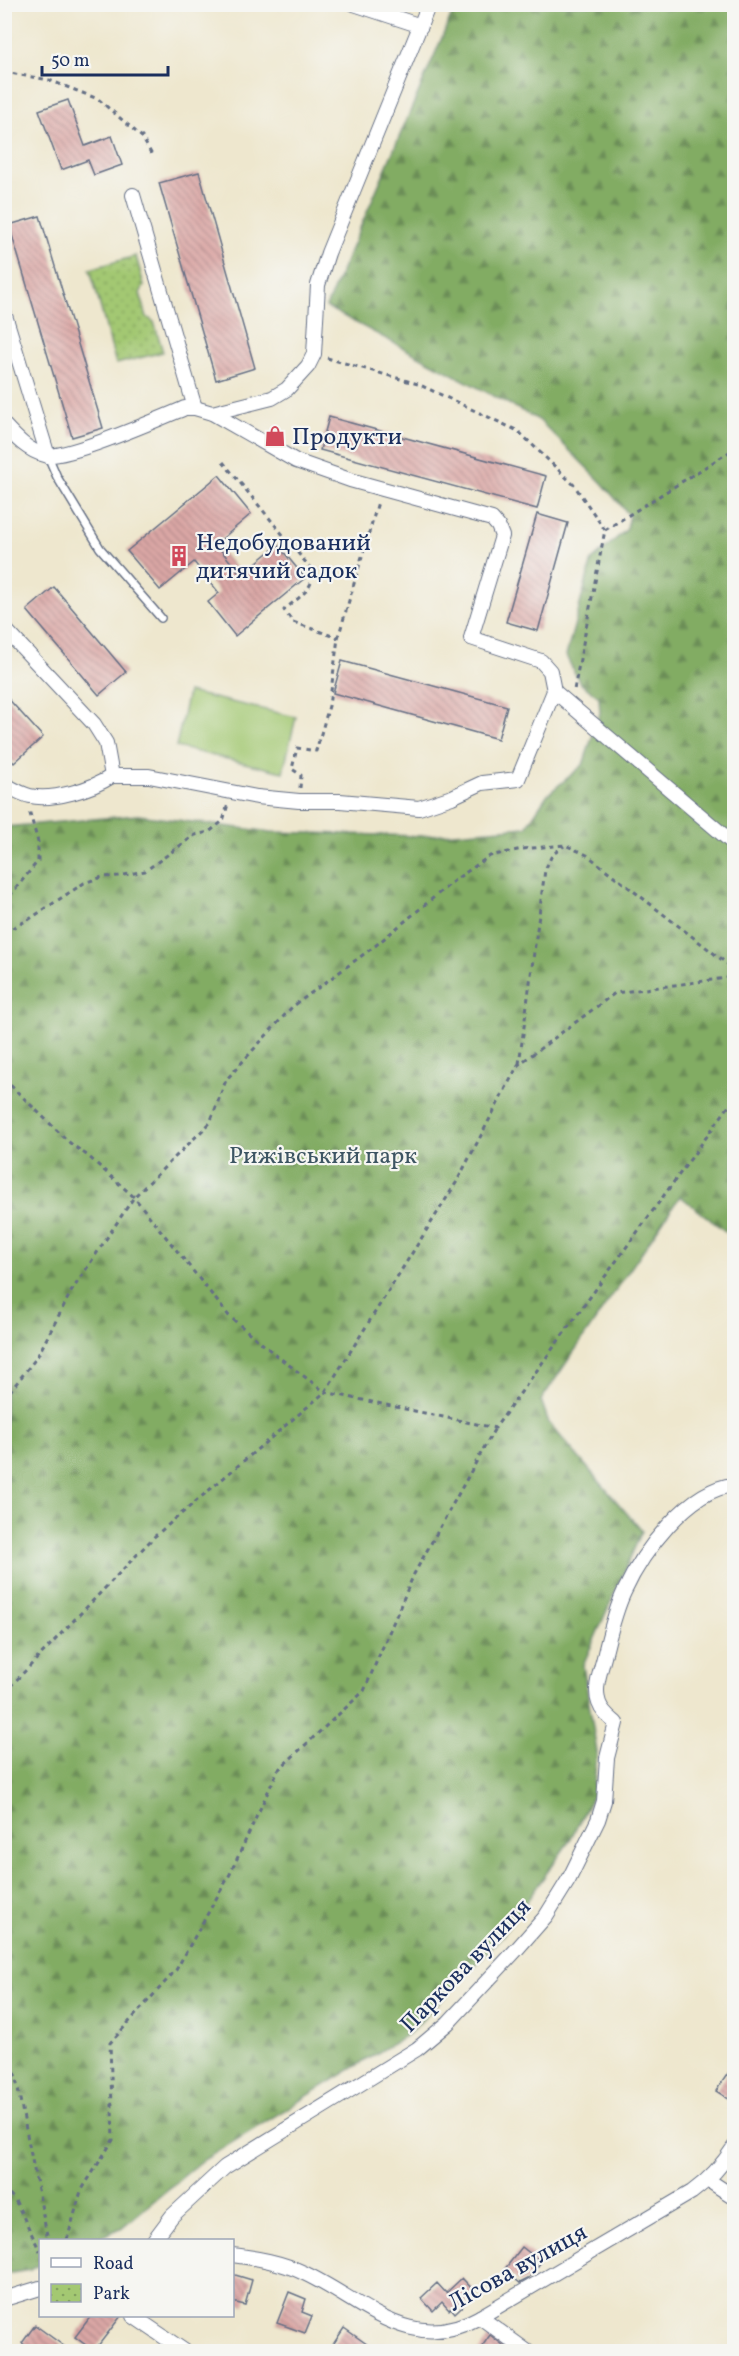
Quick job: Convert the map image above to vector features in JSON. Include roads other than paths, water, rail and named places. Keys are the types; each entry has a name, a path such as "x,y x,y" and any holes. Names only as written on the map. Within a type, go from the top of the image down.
{"street":[{"path":"354,4 421,26"},
{"path":"212,413 272,398 287,389 308,366 314,354 318,285 328,253 429,4"},
{"path":"133,195 195,408"},
{"path":"4,312 48,456"},
{"path":"4,425 16,438 33,450 48,456 84,447 185,408 195,408 212,413 296,461 492,519 502,536 471,638 541,661 550,671 554,691 518,779 482,783 452,797 419,808 340,801 299,801 149,776 112,777 90,789 67,794 32,797 4,784"},
{"path":"4,628 94,724 106,743 112,777"},
{"path":"554,691 735,844"},
{"name":"Паркова вулиця","path":"156,2239 179,2210 225,2167 417,2049 448,2023 546,1916 586,1846 604,1801 607,1758 616,1723 602,1710 597,1692 623,1593 646,1553 674,1520 692,1503 709,1493 724,1486 735,1485"},
{"name":"Лісова вулиця","path":"234,2255 285,2265 306,2274 397,2326 411,2330 440,2332 454,2329 480,2317 692,2192 723,2165 735,2147"},
{"path":"708,2180 735,2198"},
{"path":"4,2300 39,2288"},
{"path":"134,2317 186,2352"},
{"path":"480,2317 528,2352"}],"lane":[{"path":"48,456 57,477 100,548 161,618"}],"place":[{"name":"Продукти","path":"275,436"},
{"name":"Недобудований дитячий садок","path":"179,556"}],"park label":[{"name":"Рижівський парк","path":"323,1155"}]}
